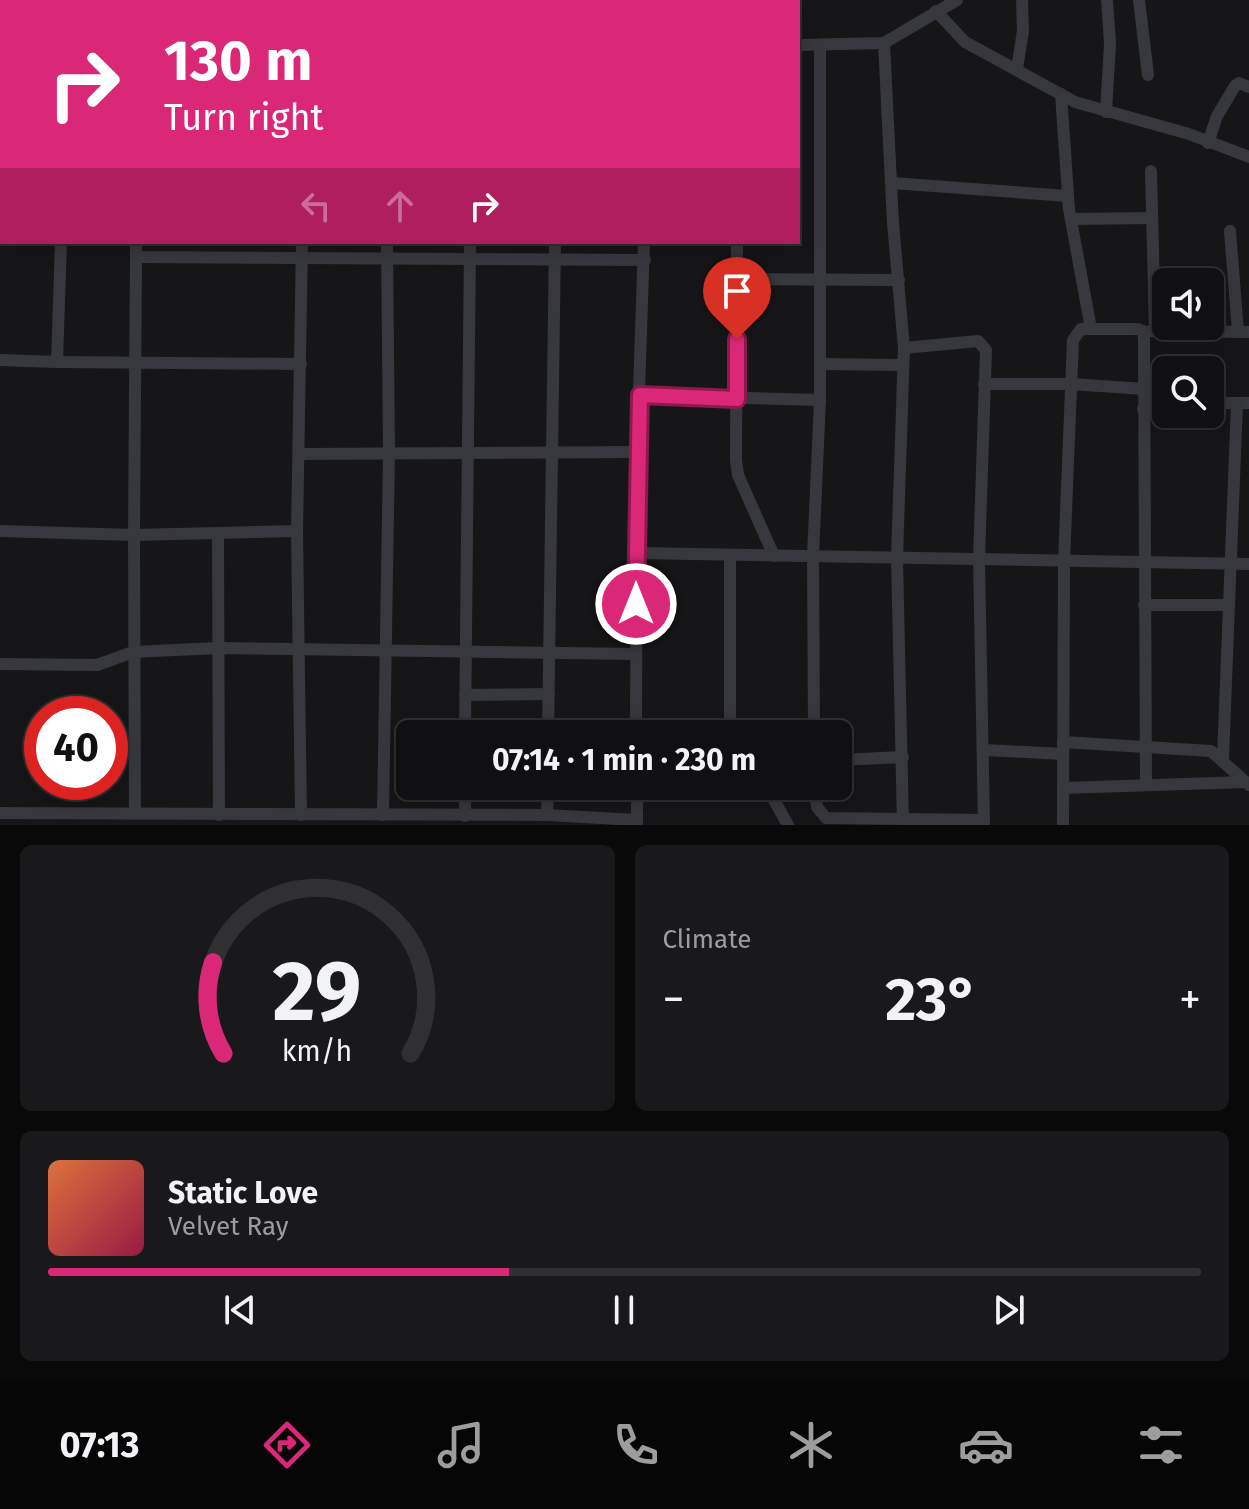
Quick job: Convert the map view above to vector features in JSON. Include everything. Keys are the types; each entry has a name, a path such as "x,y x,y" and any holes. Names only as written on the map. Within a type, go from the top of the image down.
{"street":[{"path":"800,45 884,43 957,0"},
{"path":"1017,69 1023,31 1022,0"},
{"path":"1106,112 1110,44 1107,0"},
{"path":"1139,0 1148,75"},
{"path":"936,11 965,42 1061,94 1106,112 1189,134 1249,157"},
{"path":"884,43 904,348 897,558 904,821"},
{"path":"814,720 813,556 820,400 820,45"},
{"path":"1208,143 1217,116 1235,86 1239,83 1249,87"},
{"path":"1061,94 1068,196 1091,329"},
{"path":"1146,785 1143,745 1143,409 1149,331 1151,171"},
{"path":"892,183 1068,196"},
{"path":"1071,219 1152,218"},
{"path":"1063,825 1064,562 1073,340 1081,329 1244,332 1230,231"},
{"path":"57,362 61,244"},
{"path":"135,813 136,244"},
{"path":"219,244 219,258"},
{"path":"301,815 297,531 302,244"},
{"path":"383,815 389,454 387,244"},
{"path":"465,720 470,244"},
{"path":"548,720 555,244"},
{"path":"636,720 637,452 644,244"},
{"path":"737,244 738,475 774,556"},
{"path":"136,257 645,260"},
{"path":"737,279 899,280"},
{"path":"816,800 817,807 826,818 984,822 979,559 986,350 982,342 904,348"},
{"path":"0,360 301,364"},
{"path":"820,364 903,365"},
{"path":"984,384 1071,384 1144,389"},
{"path":"640,395 820,400"},
{"path":"1223,758 1229,564 1243,403"},
{"path":"1143,409 1152,408"},
{"path":"300,454 637,452"},
{"path":"0,531 134,535 297,531"},
{"path":"218,533 219,815"},
{"path":"637,553 1249,564"},
{"path":"730,555 730,720"},
{"path":"1144,605 1228,605"},
{"path":"0,664 97,665 133,652 218,648 636,654"},
{"path":"465,695 549,694"},
{"path":"985,750 1143,745 1199,749 1223,758 1248,783"},
{"path":"852,759 903,757"},
{"path":"1063,788 1248,783"},
{"path":"465,800 465,816"},
{"path":"547,815 548,800"},
{"path":"2,817 84,818 135,813 167,820 219,815 251,820 301,815 333,820 383,815 414,820 465,816 500,820 547,815 583,821 637,822 637,800"},
{"path":"774,800 788,825"}],"route":[{"path":"636,604 640,395 737,399 737,339"}]}
